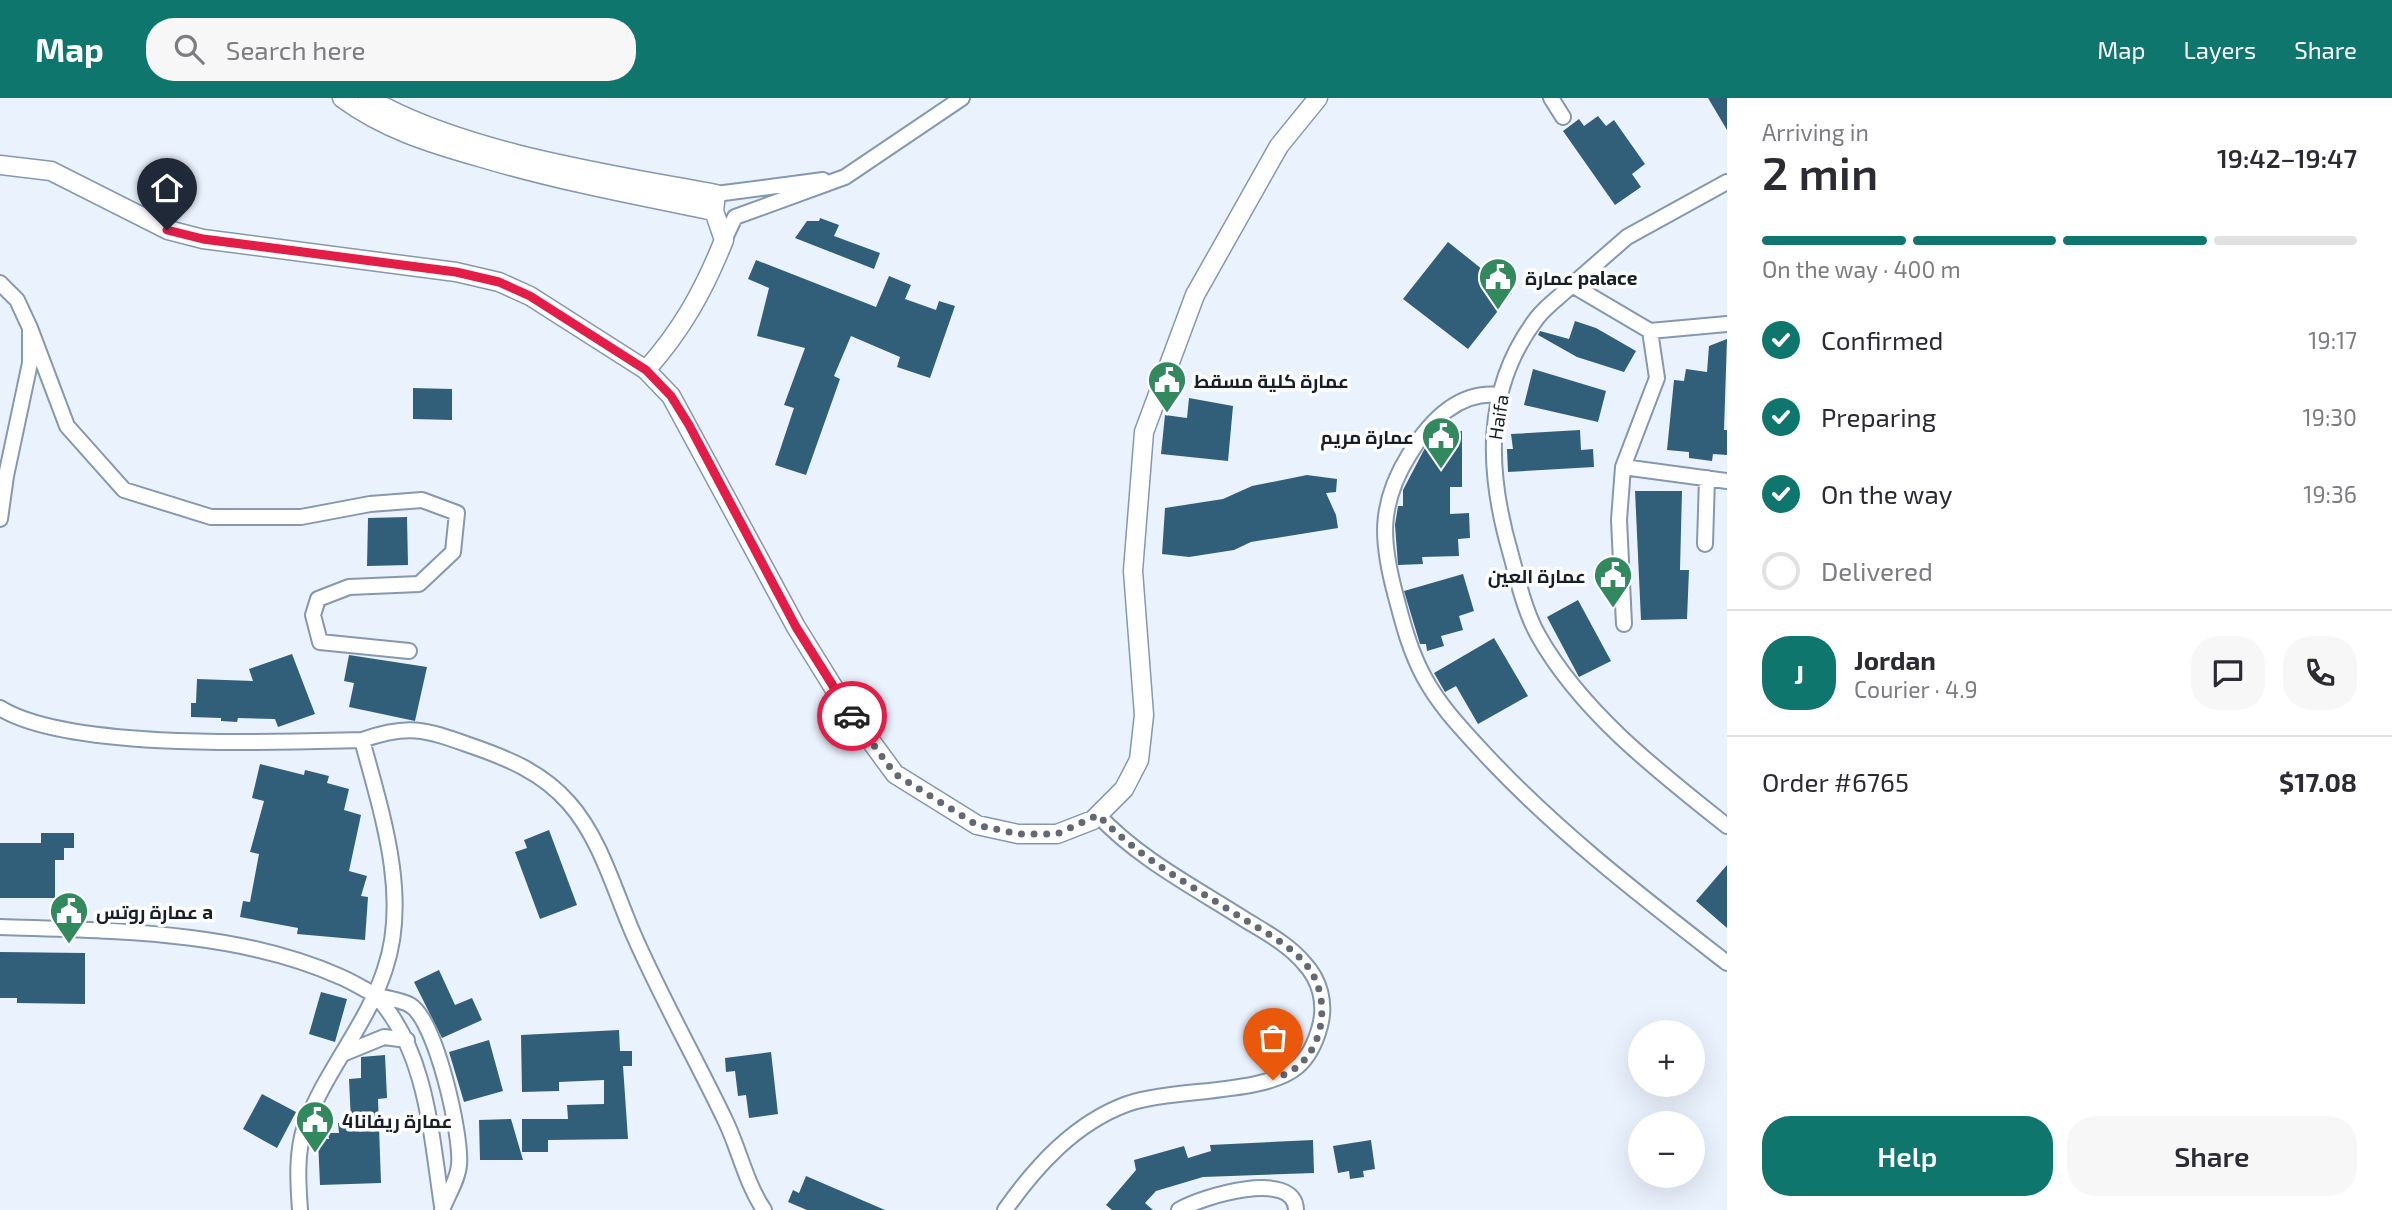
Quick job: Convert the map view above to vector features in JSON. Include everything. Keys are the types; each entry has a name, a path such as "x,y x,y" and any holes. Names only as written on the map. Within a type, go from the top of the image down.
{"street":[{"path":"342,98 388,127 521,170 715,203 845,177"},
{"path":"368,98 414,121 524,155 715,203"},
{"path":"646,370 692,312 736,217 845,177 962,98"},
{"path":"0,165 51,171 167,230 203,239 456,272 499,282 530,296 646,370 671,396 796,627 845,706 895,774 977,825 1018,834 1057,834 1098,815 1124,789 1139,760 1144,715 1133,571 1144,432 1195,295 1279,146 1318,98"},
{"path":"1550,98 1563,117"},
{"name":"Haifa","path":"1727,182 1627,237 1537,318 1505,376 1492,454 1495,496 1519,584 1537,635 1575,687 1622,736 1727,826"},
{"path":"715,203 724,240"},
{"path":"0,283 17,300 67,426 124,490 211,517 301,517 370,504 422,500 457,513 453,552 419,584 349,587 318,599 313,615 320,642 409,652"},
{"path":"1572,285 1650,331 1727,324"},
{"path":"0,519 30,363 30,328"},
{"path":"1624,624 1619,520 1623,467 1657,378 1650,331"},
{"path":"22,398 33,387 51,383"},
{"path":"1500,395 1473,395 1437,417 1395,477 1385,511 1384,543 1409,644 1424,678 1453,719 1509,780 1611,872 1727,963"},
{"path":"1623,467 1727,481"},
{"path":"1705,544 1707,478"},
{"path":"1,706 45,726 131,737 362,740 393,729 417,729 532,770 569,803 592,836 635,939 728,1127 752,1193 764,1210"},
{"path":"300,1210 299,1162 305,1127 375,995 386,967 392,925 392,866 362,740"},
{"path":"1005,1210 1053,1151 1086,1126 1127,1104 1175,1093 1273,1080 1296,1068 1312,1046 1322,1017 1317,980 1303,962 1278,940 1121,839 1098,815"},
{"path":"0,927 123,931 239,946 322,970 375,995 410,1005 421,1016 431,1038 447,1089 459,1142 459,1168 442,1210"},
{"path":"375,995 396,1017 407,1040 427,1114 442,1210"},
{"path":"345,1053 384,1037 407,1040"},
{"path":"1179,1210 1201,1200 1259,1188 1287,1192 1294,1199 1296,1210"}],"building":[{"path":"1708,98 1727,98 1727,130"},
{"path":"1598,116 1606,126 1614,120 1645,164 1632,174 1641,187 1615,205 1563,131 1579,119 1584,126"},
{"path":"820,218 839,225 834,236 880,253 874,269 795,238 807,221 819,221"},
{"path":"1448,242 1512,293 1468,349 1403,299"},
{"path":"756,260 876,307 889,276 911,285 905,299 936,310 939,301 955,306 930,378 897,367 900,357 851,336 834,376 840,379 806,475 775,465 794,408 784,405 805,348 757,336 769,288 748,279"},
{"path":"1575,321 1596,328 1636,351 1624,372 1577,357 1538,335 1540,331 1569,339"},
{"path":"1727,339 1724,430 1727,430 1727,455 1713,454 1712,461 1689,458 1689,452 1667,450 1674,380 1684,381 1686,369 1707,372 1709,346"},
{"path":"1533,369 1606,391 1598,422 1524,405"},
{"path":"413,388 452,389 452,420 413,419"},
{"path":"1189,398 1233,406 1228,461 1161,454 1165,415 1187,418"},
{"path":"1580,430 1581,450 1593,449 1594,467 1508,472 1507,449 1513,449 1511,434"},
{"path":"1444,431 1462,431 1462,487 1450,487 1450,514 1469,513 1470,538 1458,539 1459,556 1422,557 1423,564 1398,565 1395,525 1398,506 1403,506 1403,490 1425,448"},
{"path":"1307,475 1337,479 1336,492 1326,493 1336,515 1338,528 1251,542 1234,550 1189,557 1162,554 1165,508 1223,499 1252,486"},
{"path":"1635,491 1682,491 1680,570 1689,570 1687,619 1641,620"},
{"path":"407,517 408,565 367,566 368,518"},
{"path":"1463,574 1474,611 1459,616 1463,630 1441,636 1444,646 1427,651 1426,644 1420,644 1404,591"},
{"path":"1578,600 1611,661 1579,677 1547,617"},
{"path":"1494,638 1528,696 1478,724 1456,686 1445,692 1434,673"},
{"path":"292,654 315,714 278,727 275,719 238,718 237,722 221,721 221,718 191,717 191,703 196,703 197,679 253,681 249,669"},
{"path":"349,655 427,667 415,721 349,707 354,683 344,681"},
{"path":"260,764 304,775 305,770 329,776 327,783 349,789 344,810 361,815 349,871 367,876 361,896 368,897 365,940 297,934 298,928 240,917 243,901 250,902 259,854 250,852 264,801 252,798"},
{"path":"549,830 577,905 540,919 515,852 527,848 524,840"},
{"path":"41,833 74,833 74,848 64,848 64,860 55,860 55,898 0,898 0,843 41,843"},
{"path":"1727,865 1727,928 1696,901"},
{"path":"0,952 85,953 85,1004 17,1003 17,998 0,998"},
{"path":"439,970 455,1005 472,998 482,1020 442,1038 414,982"},
{"path":"321,992 347,999 335,1042 309,1034"},
{"path":"619,1030 620,1051 632,1051 632,1066 623,1066 628,1139 548,1140 548,1152 522,1152 522,1119 568,1119 567,1105 604,1104 604,1080 559,1082 559,1091 522,1092 521,1035"},
{"path":"489,1040 503,1091 464,1102 449,1052"},
{"path":"771,1052 778,1114 749,1118 746,1095 738,1096 735,1071 726,1072 725,1058"},
{"path":"385,1055 387,1098 378,1099 381,1183 320,1185 318,1139 329,1139 328,1133 339,1133 338,1123 351,1122 349,1079 361,1078 361,1057"},
{"path":"262,1094 296,1112 277,1148 243,1129"},
{"path":"511,1119 523,1160 480,1160 479,1120"},
{"path":"1313,1140 1314,1173 1203,1177 1156,1191 1145,1203 1153,1210 1112,1210 1106,1205 1136,1170 1134,1160 1184,1146 1188,1158 1211,1151 1210,1145"},
{"path":"1371,1140 1375,1169 1363,1171 1364,1177 1350,1179 1349,1171 1338,1173 1333,1146"},
{"path":"806,1176 885,1210 807,1210 788,1202 793,1190 799,1193"}],"way so far":[{"path":"852,716 895,774 937,803 977,825 1018,834 1057,834 1093,820 1098,815 1121,839 1143,855 1278,940 1303,962 1317,980 1322,1017 1317,1038 1308,1054 1296,1068 1273,1080"}],"place":[{"name":"عمارة palace","path":"1498,311"},
{"name":"عمارة كلية مسقط","path":"1167,414"},
{"name":"عمارة مريم","path":"1441,470"},
{"name":"عمارة العين","path":"1613,609"},
{"name":"عمارة روتس a","path":"69,945"},
{"name":"عمارة ريفانا4","path":"315,1154"}],"route":[{"path":"167,230 203,239 456,272 499,282 530,296 646,370 671,396 689,425 796,627 852,716"}]}
